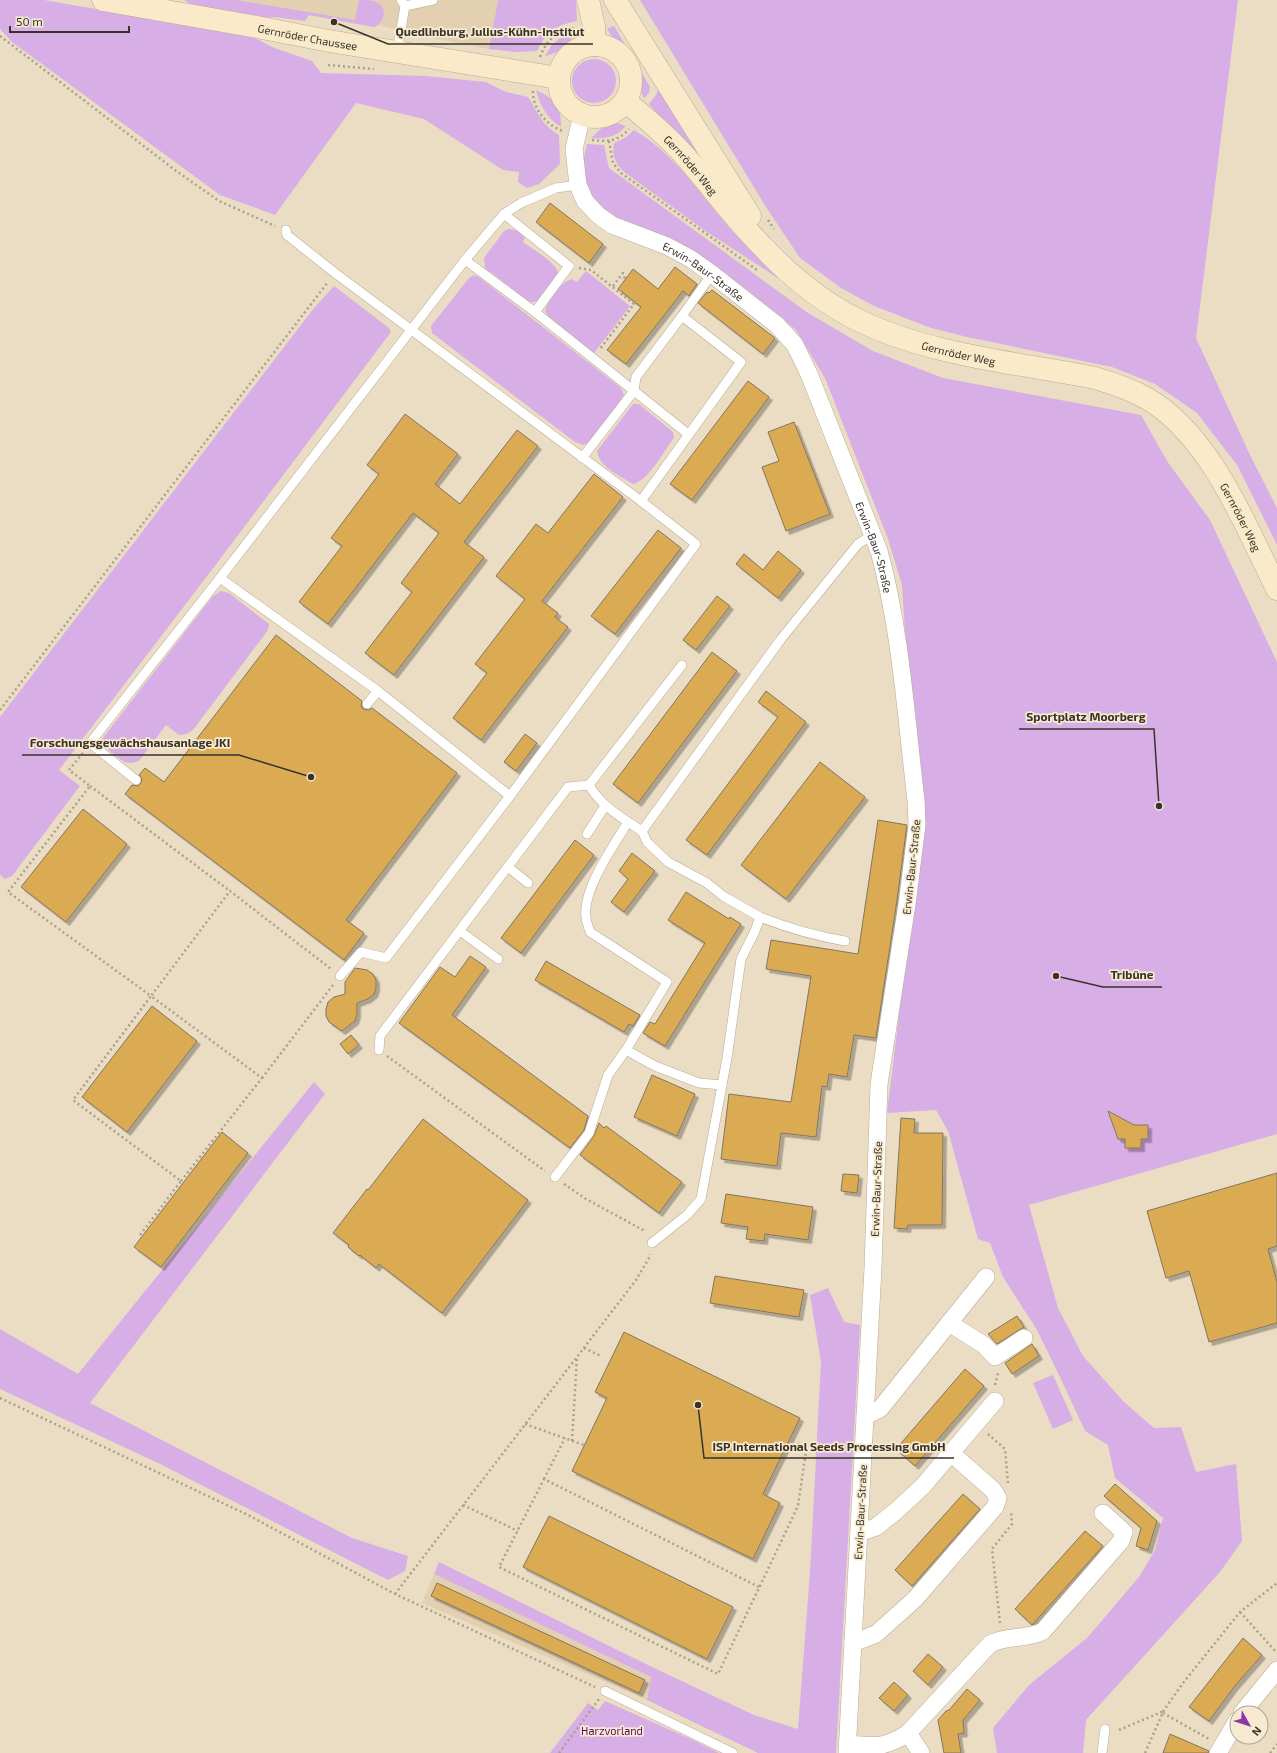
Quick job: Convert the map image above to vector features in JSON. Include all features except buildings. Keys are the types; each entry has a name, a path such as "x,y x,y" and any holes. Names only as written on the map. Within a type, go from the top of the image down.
{"main road":[{"name":"Gernröder Chaussee","path":"103,0 168,5 329,42 559,78"},
{"path":"588,0 594,26 595,45"},
{"path":"615,0 749,216 769,240"},
{"path":"595,45 613,50 626,62 631,80 630,89 625,101 616,110 608,115 595,117 582,115 571,108 560,90 559,78 565,62 573,53 580,49 595,45"},
{"name":"Gernröder Weg","path":"625,101 658,129 769,240 799,281 817,295 848,314 880,330 932,347 1095,378 1119,386 1146,398 1166,412 1185,429 1204,453 1224,484 1277,589"}],"street":[{"name":"Erwin-Baur-Straße","path":"582,115 574,148 578,185 585,201 598,215 612,225 667,246 691,259 777,325 795,345 809,374 872,535 887,580 896,634 916,800 917,825 908,904 879,1084 873,1268 848,1748"},
{"path":"865,1416 880,1409 986,1277"},
{"path":"949,1323 984,1345 995,1357 1024,1338"},
{"path":"859,1533 876,1527 923,1486 993,1403"},
{"path":"853,1643 876,1634 915,1599 995,1507 998,1498 993,1490 951,1452"},
{"path":"848,1748 879,1747 895,1742 908,1733 990,1644 997,1640 1034,1636 1043,1631 1121,1541 1124,1532 1103,1513"},
{"path":"1249,1705 1277,1670"},
{"path":"908,1733 921,1753"},
{"path":"1220,1749 1229,1734"}],"lane":[{"path":"397,52 403,3 433,0"},
{"path":"136,780 90,743 220,578 465,260 504,214 521,203 556,188 578,185"},
{"path":"504,214 569,266 535,312"},
{"path":"286,230 287,235 335,273 641,501 696,544 510,796 386,958 361,952 340,976"},
{"path":"465,260 535,312 592,359 688,434"},
{"path":"582,458 634,391 636,377 712,274"},
{"path":"641,501 688,434 742,362 682,316"},
{"path":"642,831 781,639 858,544 872,535"},
{"path":"220,578 378,691 510,796"},
{"path":"379,1050 380,1036 568,787 589,785 682,665"},
{"path":"367,704 378,691"},
{"path":"589,785 594,794 605,806 642,831 647,842 668,862 707,882 722,896 760,917 789,928 845,941"},
{"path":"587,834 605,806"},
{"path":"554,1177 589,1134 608,1074 626,1050 667,982 590,932 586,916 588,897 598,872 628,822"},
{"path":"508,867 528,883"},
{"path":"652,1243 687,1215 701,1199 722,1085 741,960 760,917"},
{"path":"460,931 498,959"},
{"path":"626,1050 655,1066 699,1083 722,1085"},
{"path":"605,1691 733,1753"},
{"path":"1102,1753 1105,1730"}],"path":[{"path":"540,57 542,49 557,33 568,29 582,27"},
{"path":"0,36 175,170 219,201 286,230"},
{"path":"533,88 532,94 542,116 548,123 563,131"},
{"path":"609,141 613,163 621,173 764,274"},
{"path":"764,215 769,240"},
{"path":"569,266 591,270 634,304 592,359"},
{"path":"0,710 335,273"},
{"path":"613,286 623,273 625,279"},
{"path":"90,743 69,770 340,976 140,1235"},
{"path":"90,786 8,892 262,1078"},
{"path":"181,1181 73,1100 230,891"},
{"path":"379,1050 586,1199 643,1230 652,1243 649,1258 636,1280 395,1594"},
{"path":"584,1348 601,1356"},
{"path":"993,1403 1000,1361 998,1354"},
{"path":"572,1440 577,1356"},
{"path":"0,1398 248,1515 395,1594 605,1691 559,1753"},
{"path":"525,1424 584,1445"},
{"path":"565,1438 500,1567 718,1674 798,1506 806,1451 798,1443"},
{"path":"544,1479 759,1587"},
{"path":"463,1505 518,1531"},
{"path":"1145,1753 1164,1712 1183,1684 1240,1612 1277,1583"},
{"path":"1240,1612 1277,1653"},
{"path":"1119,1730 1164,1712"},
{"path":"1164,1712 1220,1749"},
{"path":"1270,1753 1277,1744"}],"shaded area":[{"path":"222,0 498,0 489,49 422,36 378,25 374,27"},
{"path":"434,1574 651,1677 647,1700 422,1603"}],"green space":[{"path":"0,0 44,0 251,36 272,47 312,61 321,73 426,76 486,82 506,92 528,97 544,123 559,135 560,164 539,184 527,188 518,182 519,172 503,170 424,119 356,103 275,215 220,195 12,42 0,29"},
{"path":"184,0 236,0 355,20 359,0 368,0 380,4 384,11 384,15 381,22 374,27 309,15 305,21 275,17 261,19 192,5"},
{"path":"498,0 576,0 577,21 553,30 545,38 537,51 516,52 489,49"},
{"path":"640,0 1238,0 1196,338 1250,455 1277,508 1277,545 1237,465 1197,413 1155,384 1112,367 967,337 931,328 874,306 841,288 800,258 766,207"},
{"path":"614,26 650,87 649,93 644,98 638,84 633,62 626,51 614,40 607,29"},
{"path":"567,32 575,32 567,45 555,53 545,56 551,46"},
{"path":"590,59 598,59 610,65 616,77 616,85 610,97 598,103 590,103 578,97 572,85 572,77 578,65"},
{"path":"660,86 725,192 649,104 656,95"},
{"path":"536,90 556,104 560,114 561,127 552,120 545,111"},
{"path":"617,123 626,126 614,135 601,138 591,138 605,125"},
{"path":"634,130 663,152 689,178 743,242 764,263 795,289 707,232 624,172 615,159 613,152 614,143 625,138"},
{"path":"587,144 604,145 609,168 808,313 873,351 943,378 1141,415 1167,461 1210,520 1277,662 1277,1134 1029,1205 1058,1308 1083,1356 1124,1402 1154,1428 1181,1427 1196,1472 1236,1464 1242,1541 1220,1572 1086,1720 1083,1753 997,1753 993,1728 1029,1685 1087,1638 1139,1577 1155,1550 1163,1518 1115,1478 1108,1445 1085,1431 1037,1330 1003,1277 990,1243 978,1239 948,1131 936,1110 887,1113 924,811 905,632 902,585 888,539 825,378 796,330 741,285 695,254 611,216 599,206 586,184 582,166"},
{"path":"509,229 516,230 525,237 523,242 549,260 557,269 558,275 555,280 540,300 535,302 529,302 485,268 484,258 504,231"},
{"path":"586,271 630,306 594,353 548,316 545,311 552,297 563,284 572,279 577,282"},
{"path":"474,275 480,278 621,388 624,395 590,442 583,445 575,442 432,333 431,326 469,278"},
{"path":"334,286 389,328 391,332 59,770 80,786 12,876 5,879 0,875 0,717 314,308"},
{"path":"633,404 639,404 673,432 674,438 645,477 633,484 606,466 599,457 597,451"},
{"path":"221,591 229,593 269,624 268,630 193,730 186,734 179,735 166,725 139,761 131,763 124,762 102,745 102,739 213,596"},
{"path":"314,1082 325,1094 90,1403 352,1538 408,1556 405,1571 388,1580 158,1463 0,1389 0,1329 78,1374"},
{"path":"828,1288 844,1322 860,1325 836,1753 758,1753 647,1700 651,1677 434,1574 439,1562 654,1668 754,1715 798,1729 810,1572 821,1362 810,1295"},
{"path":"1053,1375 1073,1420 1053,1429 1033,1383"},
{"name":"Harzvorland","path":"605,1701 719,1753 550,1753 588,1703 598,1710"}],"place":[{"name":"Quedlinburg, Julius-Kühn-Institut","path":"334,22"},
{"name":"Forschungsgewächshausanlage JKI","path":"311,777"},
{"name":"Sportplatz Moorberg","path":"1159,806"},
{"name":"Tribüne","path":"1056,976"},
{"name":"ISP International Seeds Processing GmbH","path":"698,1405"}]}
